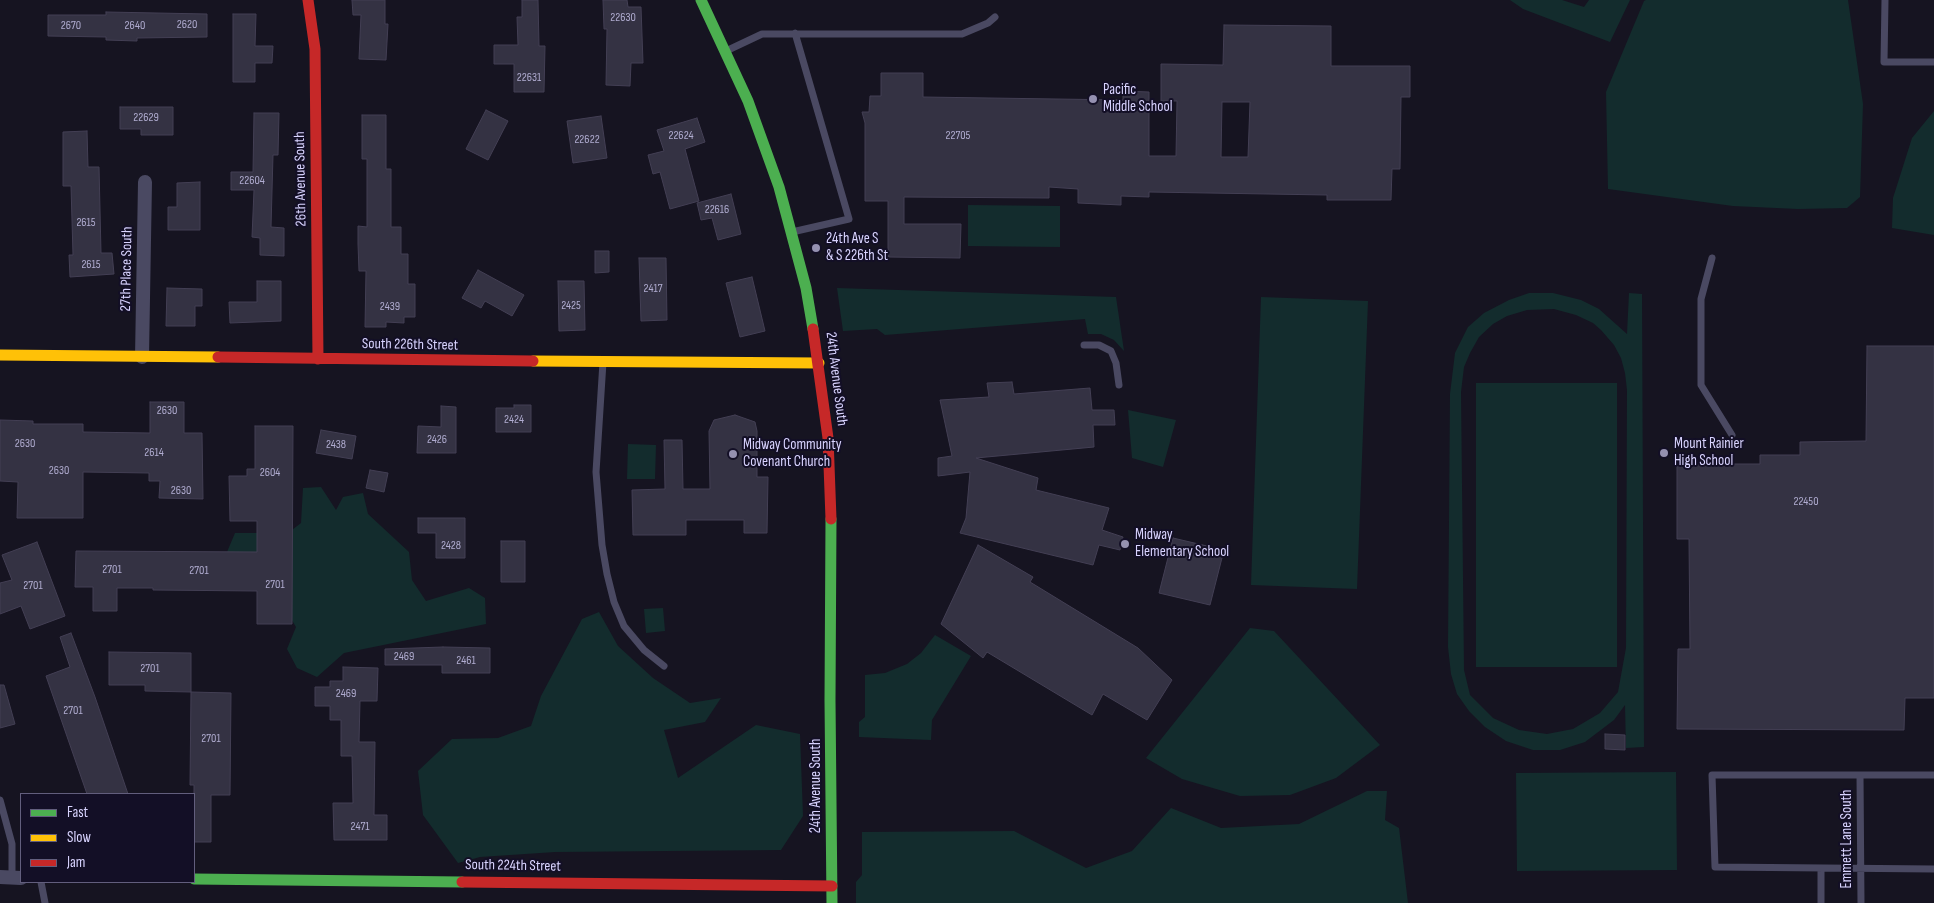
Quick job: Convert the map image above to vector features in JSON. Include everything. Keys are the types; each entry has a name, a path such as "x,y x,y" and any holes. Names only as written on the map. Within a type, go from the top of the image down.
{"street":[{"name":"26th Avenue South","path":"308,0 315,49 318,359"},
{"name":"24th Avenue South","path":"700,0 726,51 764,144 792,232 806,288 820,363 828,438 831,513 832,903"},
{"name":"27th Place South","path":"142,357 145,182"},
{"name":"South 226th Street","path":"0,355 820,363"},
{"name":"South 224th Street","path":"195,879 832,886"}],"lane":[{"path":"1885,0 1884,62 1934,62"},
{"path":"726,51 762,34 795,32 962,34 988,23 995,17"},
{"path":"792,232 849,220 795,32"},
{"path":"1712,258 1701,299 1701,385 1732,435"},
{"path":"1084,345 1099,345 1111,351 1116,363 1119,385"},
{"path":"603,362 596,472 605,564 614,602 624,626 644,650 664,666"},
{"path":"1934,775 1712,775 1715,867 1934,868"},
{"name":"Emmett Lane South","path":"1860,775 1861,903"},
{"path":"0,800 12,844 11,877"},
{"path":"1821,868 1821,903"},
{"path":"41,883 45,903"}],"green space":[{"path":"1510,0 1562,0 1584,7 1589,0 1630,0 1610,42 1523,9"},
{"path":"1646,0 1848,0 1863,104 1860,197 1847,208 1798,209 1733,206 1608,189 1606,92"},
{"path":"1934,111 1934,235 1892,228 1893,198 1912,138"},
{"path":"968,205 1060,206 1060,247 968,246"},
{"path":"837,288 1116,297 1124,351 1114,340 1101,334 1088,334 1085,319 885,335 877,329 843,331"},
{"path":"1529,293 1553,293 1581,300 1599,309 1627,334 1629,293 1642,294 1644,747 1626,748 1625,705 1614,720 1585,742 1560,750 1533,750 1506,741 1485,727 1469,711 1457,694 1451,674 1448,647 1450,394 1455,353 1468,327 1484,313 1509,300","holes":["1554,309 1576,315 1593,323 1614,345 1621,358 1625,373 1627,390 1626,648 1618,692 1600,713 1573,729 1547,734 1519,730 1493,718 1470,695 1464,670 1461,392 1464,367 1470,353 1479,337 1493,324 1507,316 1527,310"]},
{"path":"1261,297 1368,301 1357,589 1251,585"},
{"path":"1476,383 1617,383 1617,667 1476,667"},
{"path":"1128,410 1176,420 1163,467 1132,458"},
{"path":"628,444 656,445 655,479 627,479"},
{"path":"321,487 336,510 343,497 363,493 368,514 409,552 412,580 426,601 469,588 485,598 486,624 344,653 317,677 297,668 287,649 296,627 281,602 249,567 227,552 235,533 288,533 301,523 303,488"},
{"path":"663,608 665,631 646,633 644,609"},
{"path":"599,612 618,646 653,678 690,703 721,698 705,722 664,730 678,778 756,725 800,734 803,816 781,850 555,852 480,857 458,863 423,815 418,771 452,739 498,738 531,726 541,696 582,619"},
{"path":"1250,628 1274,631 1380,745 1336,778 1290,795 1240,796 1182,779 1146,758"},
{"path":"935,635 971,656 932,720 931,740 859,737 859,722 865,717 865,675 885,673 907,664 921,653"},
{"path":"1676,772 1677,870 1517,871 1516,773"},
{"path":"1367,791 1387,791 1385,820 1399,828 1408,903 856,903 856,882 862,875 862,832 1014,831 1086,868 1132,851 1171,808 1221,828 1299,824"}],"building":[{"path":"352,0 385,0 385,24 388,24 386,60 359,59 361,15 353,15"},
{"path":"522,0 538,0 539,46 545,46 544,92 514,92 514,64 494,64 494,45 518,45 517,17 522,17"},
{"path":"603,0 627,0 628,7 641,7 643,63 631,63 630,86 606,85 607,29 604,29"},
{"path":"106,12 207,14 207,37 137,38 137,41 106,40 106,37 48,36 48,15 106,15"},
{"path":"233,14 256,14 255,46 273,46 272,63 255,63 255,82 233,82"},
{"path":"1224,25 1331,26 1331,66 1410,66 1410,97 1401,97 1400,169 1392,169 1391,200 1327,200 1327,195 1149,192 1149,197 1121,196 1121,205 1078,203 1078,189 1049,187 1049,198 904,197 904,224 961,224 960,258 888,257 888,201 865,201 865,123 862,112 869,112 870,96 881,96 881,73 923,73 923,97 1123,100 1123,91 1149,92 1149,156 1176,156 1177,101 1161,101 1161,64 1223,65","holes":["1222,102 1250,102 1248,157 1221,157"]},
{"path":"120,107 173,107 173,135 141,135 141,129 120,129"},
{"path":"486,110 508,121 488,160 466,149"},
{"path":"254,113 279,113 278,155 273,155 271,227 284,228 284,256 260,255 260,238 252,237 254,190 231,190 231,172 253,172"},
{"path":"362,115 386,115 386,169 391,169 391,227 401,227 401,254 408,254 408,284 415,284 415,317 404,317 404,323 386,322 386,327 365,327 366,271 359,271 358,244 358,226 367,227 367,159 362,159"},
{"path":"601,116 607,158 573,163 567,121"},
{"path":"697,118 705,142 685,149 699,201 670,209 660,172 653,174 648,155 664,151 657,130"},
{"path":"87,131 88,167 99,167 101,253 112,253 114,274 70,277 69,255 73,255 71,186 63,186 63,132"},
{"path":"200,182 200,230 168,230 168,207 177,207 177,183"},
{"path":"731,194 741,234 718,240 712,218 701,220 697,203"},
{"path":"595,251 609,251 609,272 595,273"},
{"path":"639,258 666,258 667,320 641,321"},
{"path":"478,270 524,295 512,316 485,301 481,308 462,298"},
{"path":"752,277 765,331 740,337 726,283"},
{"path":"257,281 281,281 281,321 230,323 229,302 257,302"},
{"path":"558,281 584,281 585,330 559,331"},
{"path":"167,288 202,289 202,306 195,306 195,326 166,326"},
{"path":"1867,346 1934,346 1934,698 1905,698 1904,730 1677,729 1678,649 1690,649 1689,539 1677,539 1677,464 1760,464 1760,455 1800,455 1800,442 1866,441"},
{"path":"1012,382 1014,394 1090,388 1092,410 1114,410 1115,425 1093,425 1094,447 976,458 1038,478 1036,490 1109,508 1102,530 1123,537 1120,550 1099,545 1093,565 960,533 966,518 970,472 938,476 938,458 952,456 940,400 989,397 987,383"},
{"path":"150,402 184,402 184,433 202,433 203,499 159,498 160,481 149,481 149,473 83,472 83,518 17,518 18,482 0,481 0,420 33,421 33,424 83,424 83,432 150,433"},
{"path":"514,405 531,405 531,432 496,432 496,408 514,408"},
{"path":"441,406 456,407 456,453 417,453 418,426 441,427"},
{"name":"Midway Community Covenant Church","path":"735,415 755,422 757,431 757,477 768,477 767,533 744,533 744,520 686,520 686,535 633,535 632,490 665,489 664,440 682,440 683,489 710,489 709,431 714,420"},
{"path":"255,426 293,426 292,624 257,624 257,591 117,588 117,611 93,611 93,587 75,587 76,551 257,552 257,521 230,521 229,476 247,476 247,469 255,469"},
{"path":"321,430 356,436 352,459 316,453"},
{"path":"370,470 388,473 384,492 366,488"},
{"path":"418,518 465,518 465,558 436,558 436,533 418,533"},
{"path":"1173,538 1224,550 1210,605 1159,593"},
{"path":"501,541 525,541 525,582 501,582"},
{"path":"37,542 65,616 30,629 21,606 0,614 0,583 12,580 2,555"},
{"path":"978,545 1033,577 1030,582 1138,648 1172,680 1147,720 1103,694 1092,715 987,652 983,658 941,624"},
{"path":"71,633 128,793 87,793 46,676 70,667 60,637"},
{"path":"490,648 490,673 442,673 442,665 385,665 385,649"},
{"path":"109,652 191,653 191,692 145,691 145,685 109,685"},
{"path":"343,667 378,668 377,701 360,701 359,742 375,742 374,815 387,815 387,840 334,840 333,803 353,803 352,756 341,756 341,720 330,720 330,706 315,706 315,687 330,687 330,681 343,681"},
{"path":"0,685 4,685 15,724 0,728"},
{"path":"191,692 231,693 230,795 211,795 211,842 195,842 195,793 194,785 190,785"},
{"path":"1605,734 1625,735 1625,750 1605,749"}],"traffic: fast":[{"path":"701,0 748,101 779,187 806,288 813,329"},
{"path":"831,519 832,903"},
{"path":"195,879 462,882"}],"traffic: slow":[{"path":"0,355 218,357"},
{"path":"533,361 819,363"}],"traffic: jam":[{"path":"308,0 315,49 318,359"},
{"path":"813,329 828,438 831,519"},
{"path":"218,357 533,361"},
{"path":"462,882 832,886"}],"place":[{"name":"Pacific Middle School","path":"1093,99"},
{"name":"24th Ave S & S 226th St","path":"816,248"},
{"name":"Mount Rainier High School","path":"1664,453"},
{"name":"Midway Community Covenant Church","path":"733,454"},
{"name":"Midway Elementary School","path":"1125,544"}]}
